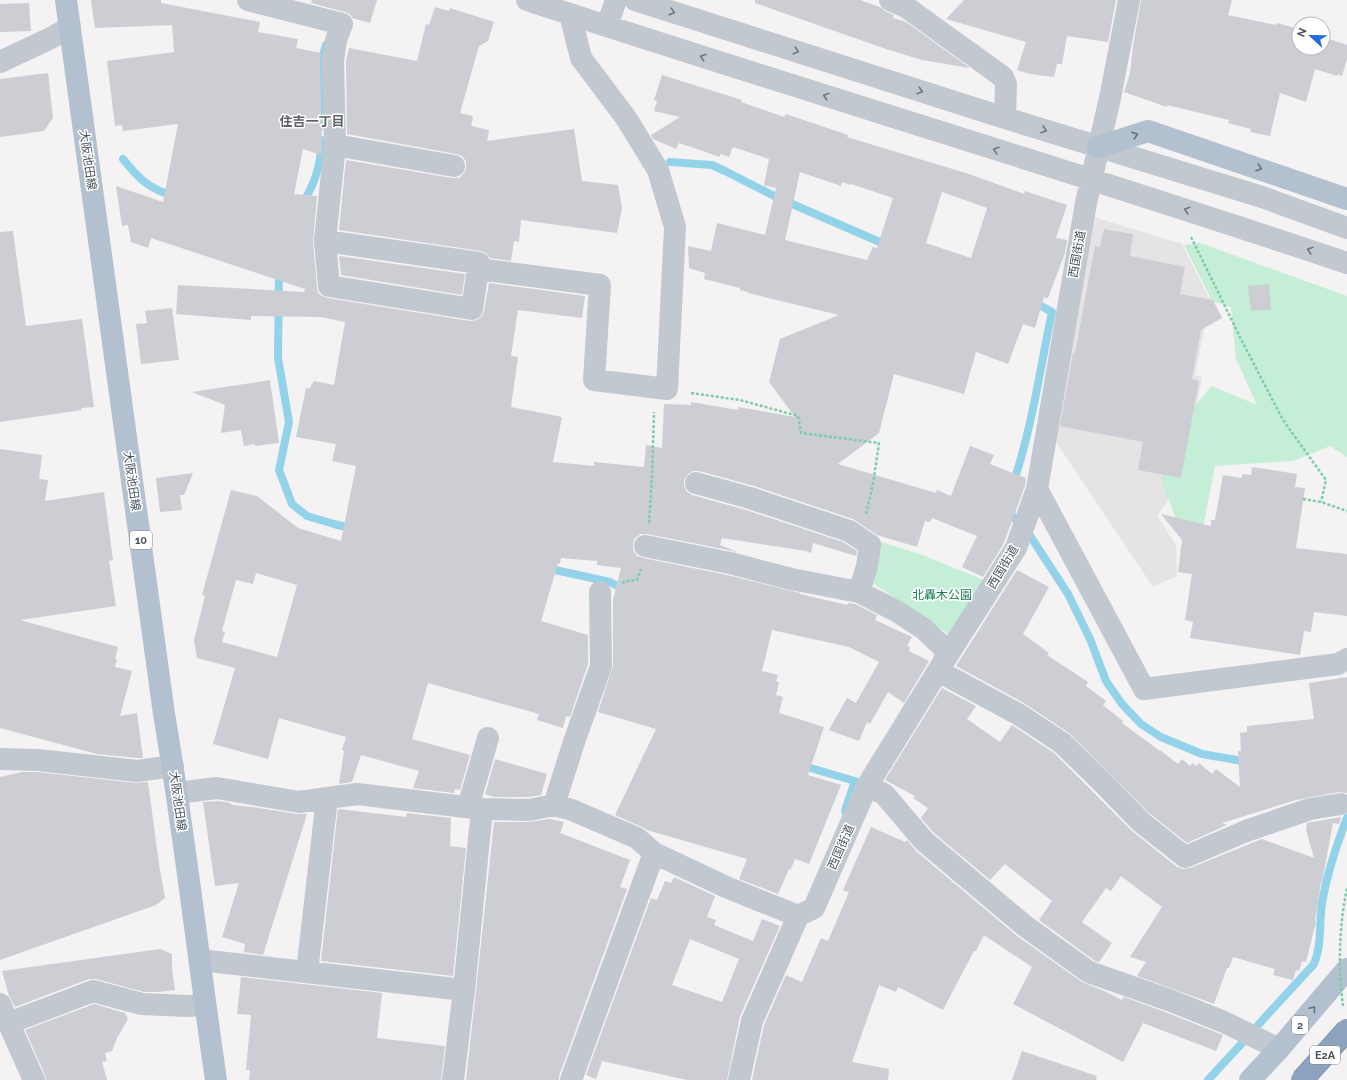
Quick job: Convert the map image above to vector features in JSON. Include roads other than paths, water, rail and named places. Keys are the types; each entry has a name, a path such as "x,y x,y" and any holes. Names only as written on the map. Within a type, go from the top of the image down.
{"highway":[{"name":"E2A","path":"1302,1080 1345,1022"}],"main road":[{"name":"大阪池田線","path":"66,0 164,714 178,793 216,1080"},
{"path":"1098,147 1148,131 1347,199"},
{"name":"2","path":"1250,1080 1279,1049 1347,969"}],"street":[{"path":"248,0 342,24 336,40 334,60 335,145 325,241 329,286 472,309 479,263 325,241"},
{"path":"527,0 1091,180 1234,224 1347,263"},
{"path":"607,26 616,0"},
{"path":"635,0 1005,118 1262,197 1347,228"},
{"path":"890,0 906,7 1004,77 1006,84 1005,118"},
{"name":"西国街道","path":"798,916 814,908 867,786 943,662 1016,548 1036,489 1086,203 1110,98 1130,0"},
{"path":"478,269 600,285 594,380 660,388 675,227 658,170 626,118 580,58 570,14"},
{"path":"0,62 51,38 70,27"},
{"path":"335,145 454,166"},
{"path":"696,483 795,512 848,531 870,545 867,566 859,592"},
{"path":"1036,489 1144,689 1338,664 1347,659"},
{"path":"645,546 730,563 791,579 859,592 898,612 924,629 943,662 1062,743 1101,780 1141,822 1185,857 1246,831 1310,809 1341,804"},
{"path":"554,805 574,742 601,666 600,592"},
{"path":"453,1080 464,990 475,808 488,738"},
{"path":"0,758 38,760 137,771 173,766"},
{"path":"867,786 884,794 924,840 1019,921 1089,972 1169,1000 1224,1022 1279,1049"},
{"path":"178,793 217,788 299,802 357,794 475,808 530,810 554,805 572,810 637,838 654,853 726,887 798,916 752,1021 739,1080"},
{"path":"307,972 327,798"},
{"path":"571,1080 654,853"},
{"path":"200,960 464,990"},
{"path":"9,1023 93,991 142,1004 187,1006 205,1005"},
{"path":"0,1004 34,1080"}],"waterway":[{"path":"321,126 320,74 326,45"},
{"path":"302,204 311,189 317,174 321,140"},
{"path":"123,159 145,182 158,190 174,196"},
{"path":"670,162 712,165 776,197 889,246"},
{"path":"279,269 278,358 289,422 279,470 292,504 307,516 355,529"},
{"path":"1013,484 1031,420 1052,312 1032,301"},
{"path":"1009,508 1010,513 1029,534 1068,594 1090,639 1106,681 1122,704 1141,724 1161,737 1202,754 1248,762"},
{"path":"546,568 610,582 625,590"},
{"path":"800,765 855,781 845,811"},
{"path":"1258,1025 1314,964 1317,957 1321,911 1326,881 1347,818"},
{"path":"1208,1080 1244,1041"}],"district":[{"name":"住吉一丁目","path":"312,121"}],"park label":[{"name":"北轟木公園","path":"942,595"}]}
